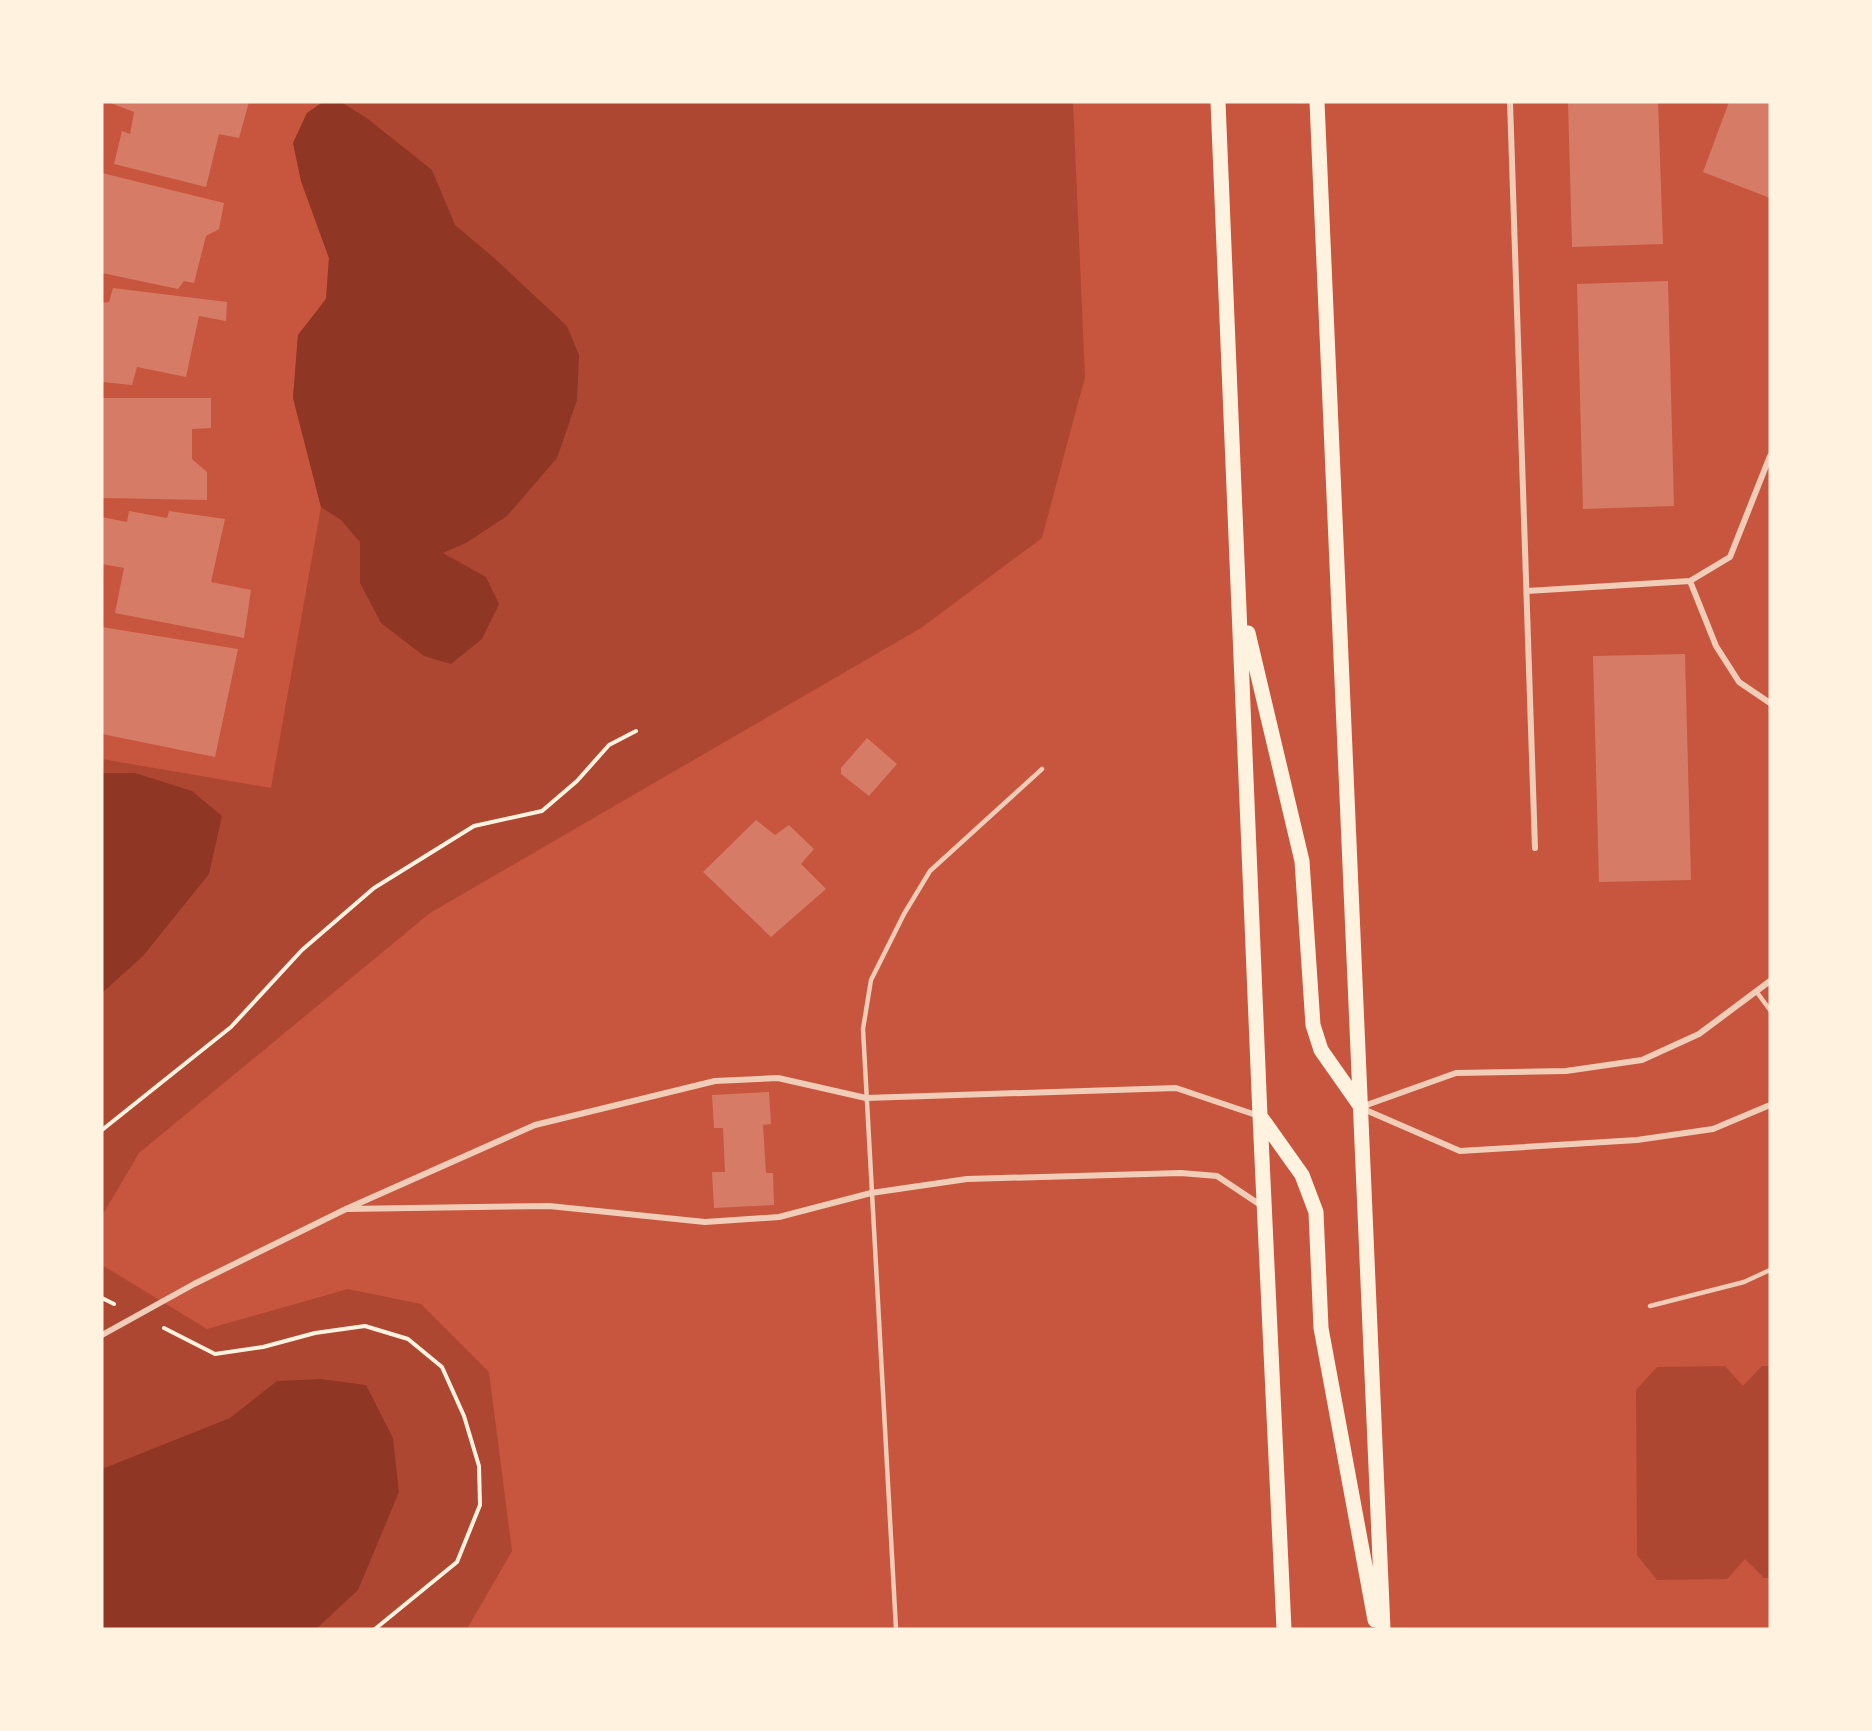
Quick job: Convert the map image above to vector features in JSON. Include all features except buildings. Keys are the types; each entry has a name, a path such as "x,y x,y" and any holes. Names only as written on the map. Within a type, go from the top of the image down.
{"main road":[{"path":"1218,102 1260,1116 1284,1629"},
{"path":"1317,102 1383,1629"},
{"path":"1239,598 1302,861 1313,1025 1321,1050 1361,1107"},
{"path":"1260,1116 1302,1175 1316,1212 1321,1328 1377,1629"}],"street":[{"path":"1510,102 1535,848"},
{"path":"1527,591 1690,581 1730,557 1770,456"},
{"path":"1690,581 1716,646 1739,682 1770,703"},
{"path":"1361,1107 1456,1073 1566,1071 1642,1060 1699,1034 1770,981"},
{"path":"102,1335 194,1284 346,1209 536,1125 715,1081 778,1078 866,1098 1176,1088 1260,1116"},
{"path":"1361,1107 1460,1151 1637,1140 1713,1129 1770,1105"},
{"path":"346,1209 549,1206 705,1222 779,1217 871,1192 967,1179 1181,1173 1217,1176 1264,1208"}],"lane":[{"path":"896,1629 863,1029 871,980 904,914 930,871 1042,769"},
{"path":"1756,991 1770,1010"},
{"path":"1650,1306 1744,1281 1770,1270"}],"path":[{"path":"102,1131 231,1027 302,950 374,888 474,826 542,811 577,782 609,745 636,731"},
{"path":"102,1298 215,1354 263,1347 315,1333 365,1326 408,1339 442,1367 464,1416 479,1466 480,1504 457,1562 375,1629"}],"shaded area":[{"path":"323,102 1073,102 1085,377 1042,538 921,628 430,913 139,1153 102,1216 102,759 271,788 321,507 293,398 298,335 326,299 329,258 301,181 293,143 307,113"},
{"path":"323,102 341,102 368,119 432,170 455,225 567,326 579,355 577,400 557,458 507,516 466,543 443,553 486,577 499,604 482,639 451,664 424,656 381,623 360,583 360,542 341,520 321,507 293,398 298,335 326,299 329,258 301,181 293,143 307,113"},
{"path":"102,773 135,773 192,791 222,816 209,874 143,956 102,993"},
{"path":"102,1265 207,1329 348,1289 421,1304 489,1372 512,1551 467,1629 102,1629"},
{"path":"1725,1366 1743,1386 1762,1366 1770,1366 1770,1578 1764,1578 1745,1559 1727,1579 1657,1580 1637,1555 1636,1390 1657,1367"},
{"path":"321,1379 366,1385 393,1438 399,1492 358,1590 316,1629 102,1629 102,1469 230,1418 277,1381"}]}
